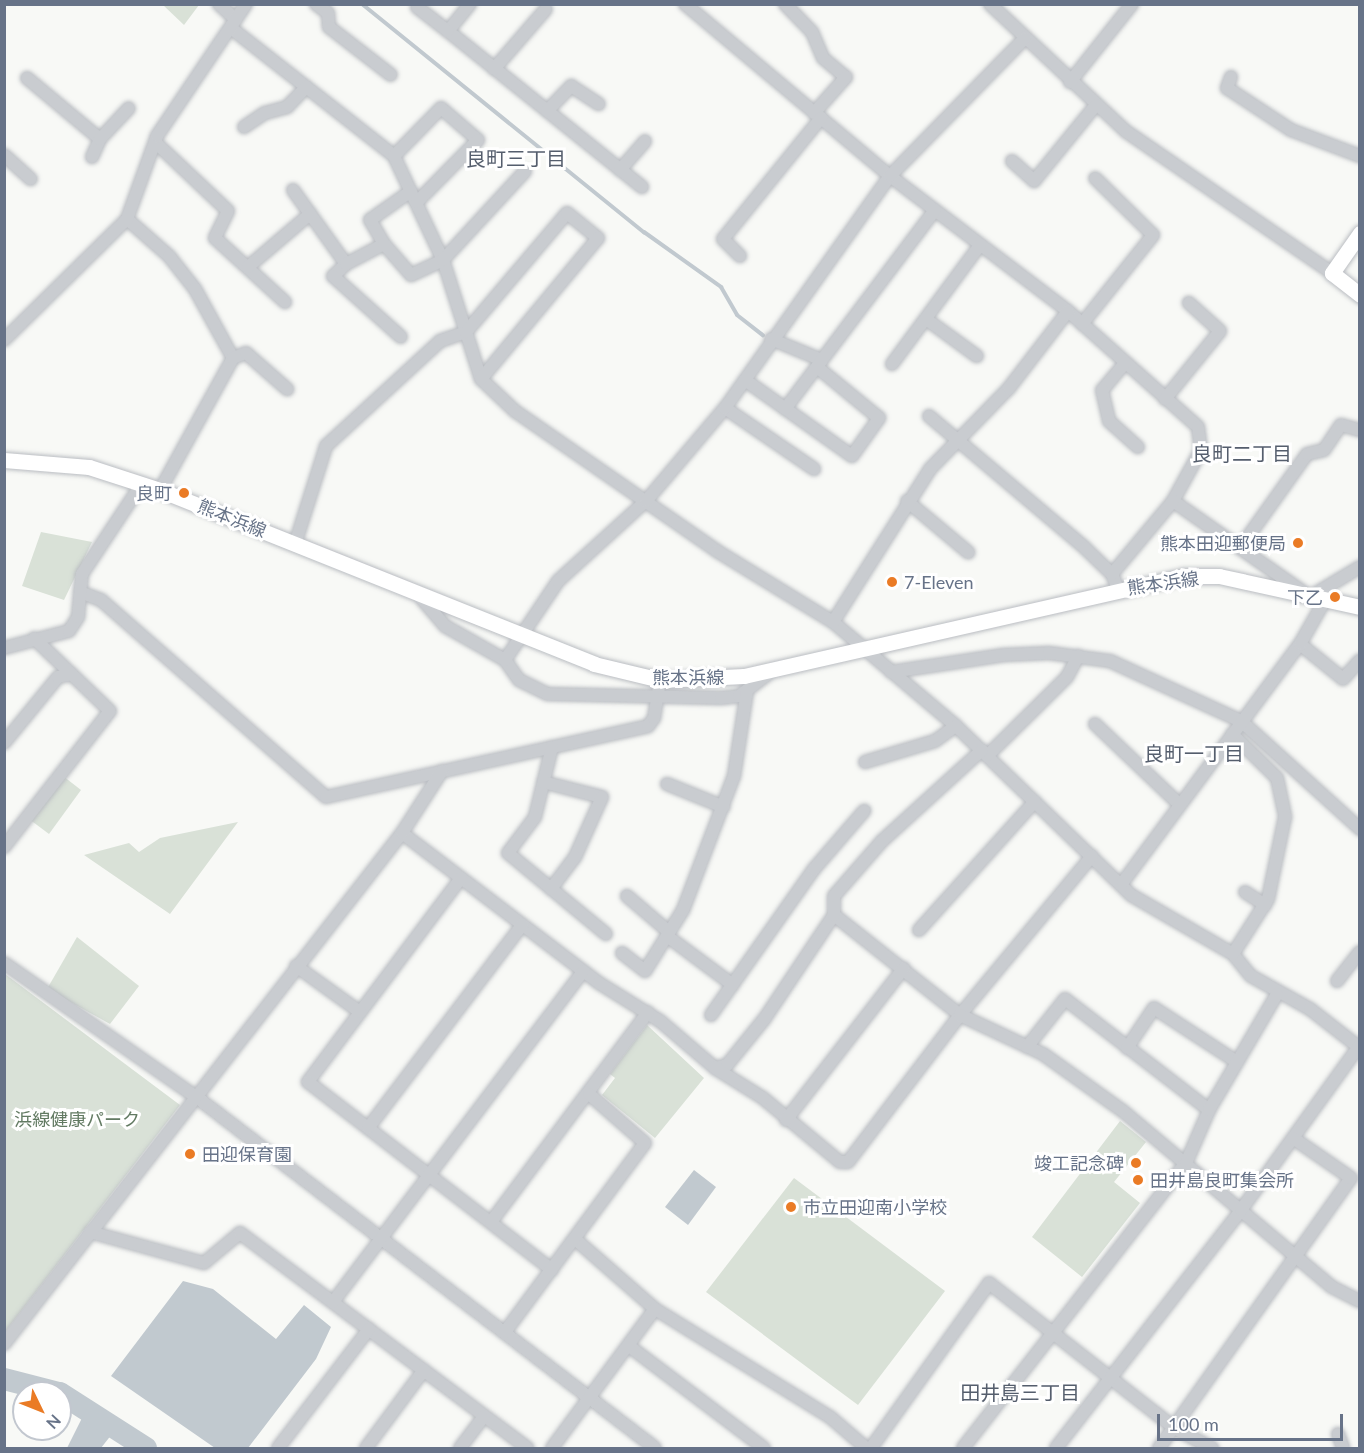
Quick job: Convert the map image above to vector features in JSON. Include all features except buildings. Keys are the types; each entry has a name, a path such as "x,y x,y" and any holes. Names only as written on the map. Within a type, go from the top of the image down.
{"main road":[{"path":"1359,233 1332,273 1359,295"},
{"name":"熊本浜線","path":"4,460 89,467 160,490 594,664 660,680 705,680 776,668 1183,576 1219,576 1359,607"}],"street":[{"path":"219,4 233,24 306,87 394,156 443,260 481,379 515,411 646,501 833,622 860,648 956,726 1092,856 1123,882 1131,896 1162,917 1233,954 1251,976 1277,994 1310,1009 1359,1046 1241,1210 1056,1449"},
{"path":"4,340 128,219 155,142 246,4"},
{"path":"316,4 328,13 329,27 391,75"},
{"path":"448,31 470,4"},
{"path":"685,4 890,176 1068,311 1165,399 1202,438 1195,463 1173,501 1112,574"},
{"path":"740,256 723,239 846,77 823,58 812,32 785,4"},
{"path":"990,4 1096,105 1332,273"},
{"path":"1070,82 1132,4"},
{"path":"417,7 642,187"},
{"path":"494,69 546,9"},
{"path":"505,660 519,633 591,546 646,501 725,408 771,339 890,176 1025,38"},
{"path":"1231,77 1227,88 1291,130 1359,156"},
{"path":"27,78 100,139"},
{"path":"547,111 571,86 599,104"},
{"path":"244,127 265,112 287,107 306,87"},
{"path":"1012,161 1034,181 1096,105"},
{"path":"92,157 100,139 129,108"},
{"path":"394,156 441,108 478,140 414,196 370,220 384,244 411,275 443,260 525,171"},
{"path":"620,170 645,141"},
{"path":"155,142 228,211 215,238 285,302"},
{"path":"4,155 31,179"},
{"path":"1082,324 1153,236 1095,178"},
{"path":"293,190 346,264"},
{"path":"785,410 935,210"},
{"path":"295,544 326,446 440,341 466,332 567,213 598,238 481,379"},
{"path":"248,267 310,214"},
{"path":"128,219 169,256 195,289 233,358"},
{"path":"384,244 346,264 333,276 401,337"},
{"path":"892,364 980,245"},
{"path":"1165,399 1220,331 1189,303"},
{"path":"833,622 907,501 956,440 1009,388 1068,311"},
{"path":"926,319 978,356"},
{"path":"745,380 852,456 879,418 820,364 771,339"},
{"path":"160,490 233,358 246,353 287,389"},
{"path":"1125,363 1102,390 1109,421 1138,447"},
{"path":"725,408 814,469"},
{"path":"929,416 1112,574 1118,589"},
{"path":"1240,548 1307,454 1324,450 1341,425 1359,430"},
{"path":"7,642 69,631 78,618 82,574 141,485"},
{"path":"907,501 968,552"},
{"path":"1173,501 1317,598"},
{"path":"1123,882 1300,644 1317,598 1359,567"},
{"path":"80,592 100,600 326,797 648,726 660,680"},
{"path":"415,592 445,626 505,660 519,680 548,694 656,699 721,698 747,691 776,668"},
{"path":"4,846 110,711 34,638"},
{"path":"1300,644 1343,679 1359,660"},
{"path":"891,672 967,657 1078,656 1135,669 1241,721 1359,829"},
{"path":"715,1068 727,1065 765,1018 834,915 834,896 882,841 985,753 1067,677 1078,656"},
{"path":"56,659 58,677"},
{"path":"4,743 58,677 72,674"},
{"path":"622,954 645,971 668,934 724,807 747,691"},
{"path":"1095,724 1180,805"},
{"path":"865,762 935,741 956,726"},
{"path":"1232,734 1270,767 1283,792 1282,841 1265,905 1233,954"},
{"path":"552,747 535,817 508,853 606,934"},
{"path":"4,1344 296,966 402,833 442,771"},
{"path":"543,782 602,797 575,857 551,889"},
{"path":"667,784 724,807"},
{"path":"919,930 1035,801"},
{"path":"711,1015 814,869 864,811"},
{"path":"402,833 583,971 648,1012 715,1068 763,1098 786,1120 848,1162 960,1015 1092,856"},
{"path":"460,878 308,1082 552,1270"},
{"path":"1245,892 1265,905"},
{"path":"627,896 668,934 733,985"},
{"path":"834,915 904,968 960,1015 1027,1047 1124,1112 1332,1287 1359,1301"},
{"path":"368,1128 522,925"},
{"path":"1336,981 1359,952"},
{"path":"4,963 195,1096 656,1449"},
{"path":"296,966 360,1012"},
{"path":"786,1120 904,968"},
{"path":"333,1302 583,971"},
{"path":"963,1449 1186,1163 1209,1110 1277,994"},
{"path":"1027,1047 1065,999 1209,1110"},
{"path":"1126,1048 1154,1008 1237,1062"},
{"path":"491,1222 589,1094 648,1012"},
{"path":"506,1332 645,1143 589,1094"},
{"path":"1159,1449 1176,1429 1298,1257 1351,1178 1293,1138"},
{"path":"90,1232 204,1263 240,1233 527,1449"},
{"path":"575,1239 656,1309 830,1418 866,1449"},
{"path":"871,1449 989,1283 1176,1429 1212,1449"},
{"path":"552,1449 656,1309"},
{"path":"278,1449 369,1329"},
{"path":"629,1346 764,1449"},
{"path":"366,1449 424,1371"},
{"path":"460,1449 484,1416"},
{"path":"1338,1434 1343,1449"}],"green space":[{"path":"163,5 199,5 184,25"},
{"path":"41,532 92,542 64,600 22,586"},
{"path":"63,776 81,790 49,834 29,819"},
{"path":"238,822 170,914 84,855 129,843 139,852 160,838"},
{"path":"77,937 139,986 110,1024 47,989"},
{"name":"浜線健康パーク","path":"5,974 180,1105 4,1332"},
{"path":"647,1025 704,1078 655,1138 602,1095 615,1078 610,1074"},
{"path":"1120,1121 1146,1142 1114,1182 1140,1203 1082,1277 1032,1237"},
{"path":"794,1178 945,1291 858,1405 706,1292"}],"shaded area":[{"path":"694,1170 716,1187 688,1225 665,1207"},
{"path":"183,1281 213,1289 276,1339 304,1305 331,1327 316,1359 248,1448 215,1448 111,1376"},
{"path":"84,1414 112,1434 101,1448 67,1448"}],"waterway":[{"path":"362,4 644,232 721,287 737,315 763,335"},
{"path":"4,1379 12,1381"},
{"path":"72,1401 146,1448"}],"place":[{"name":"良町","path":"184,493"},
{"name":"熊本田迎郵便局","path":"1298,543"},
{"name":"7-Eleven","path":"892,582"},
{"name":"下乙","path":"1335,597"},
{"name":"田迎保育園","path":"190,1154"},
{"name":"竣工記念碑","path":"1136,1163"},
{"name":"田井島良町集会所","path":"1138,1180"},
{"name":"市立田迎南小学校","path":"791,1207"}],"district":[{"name":"良町三丁目","path":"516,158"},
{"name":"良町二丁目","path":"1242,453"},
{"name":"良町一丁目","path":"1194,753"},
{"name":"田井島三丁目","path":"1020,1392"}]}
